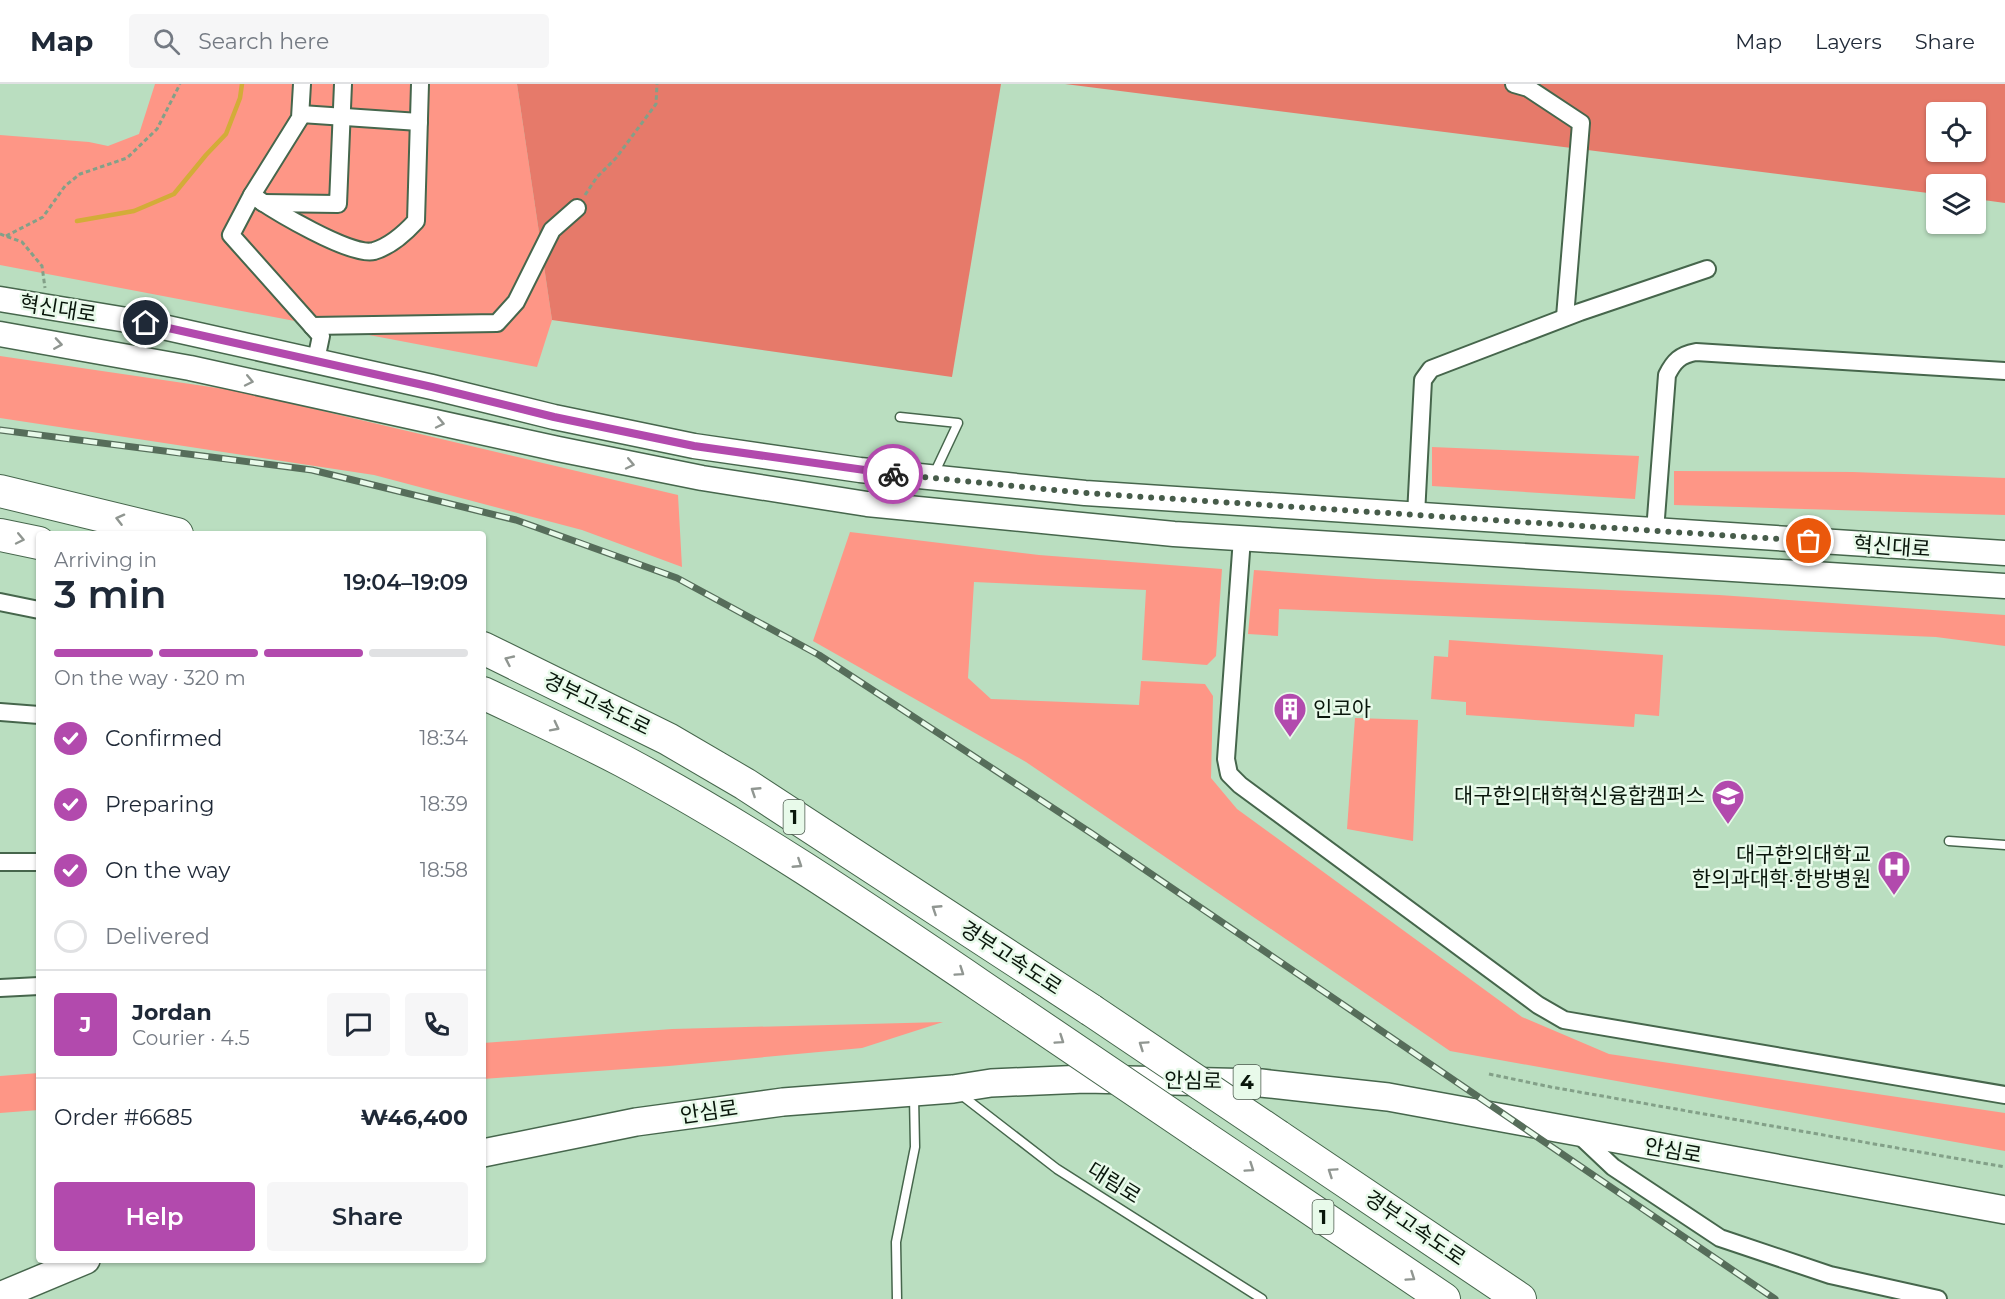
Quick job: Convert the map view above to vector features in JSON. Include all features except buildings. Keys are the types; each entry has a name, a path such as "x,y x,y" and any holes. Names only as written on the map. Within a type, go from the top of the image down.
{"highway":[{"path":"0,491 165,531"},
{"path":"0,535 36,542"},
{"name":"경부고속도로","path":"486,649 668,739 745,784 1090,1010 1520,1299"},
{"name":"경부고속도로","path":"486,694 623,761 797,864 1444,1299"}],"main road":[{"name":"혁신대로","path":"0,299 146,323 316,360 554,417 694,446 860,470 1085,493 2005,554"},
{"path":"0,334 190,368 558,449 702,478 867,504 1174,534 2005,586"},
{"name":"안심로","path":"486,1152 636,1122 783,1102 953,1089 991,1083 1085,1079 1261,1083 1388,1097 2005,1210"},
{"path":"0,1296 75,1263"}],"street":[{"path":"302,84 301,114 258,199 231,235 321,336 316,360"},
{"path":"258,199 338,204 343,84"},
{"path":"258,199 345,247 373,251 405,234 416,221 420,84"},
{"path":"1514,84 1528,88 1581,123 1565,317"},
{"path":"301,114 419,122"},
{"path":"312,326 497,323 516,302 552,231 577,208"},
{"path":"1416,515 1423,380 1431,369 1565,317 1707,268"},
{"path":"1655,531 1667,375 1673,363 1683,355 1696,352 2005,371"},
{"path":"1242,538 1226,759 1229,774 1247,791 1538,1005 1564,1020 2005,1095"},
{"path":"0,602 36,609"},
{"path":"0,712 36,715"},
{"path":"0,862 36,862"},
{"path":"2,990 36,986"},
{"path":"1577,1133 1612,1167 1720,1238 1830,1275 1938,1299"}],"lane":[{"path":"900,417 958,423 933,478"},
{"path":"1949,842 2005,845"},
{"name":"대림로","path":"953,1089 1057,1169 1262,1299"},
{"path":"897,1299 896,1242 915,1147 914,1092"}],"path":[{"path":"6,236 43,217 65,186 80,174 127,158 157,129 180,84"},
{"path":"577,208 597,177 616,158 656,104 657,84"},
{"path":"0,234 22,242 42,266 48,307"},
{"path":"1489,1074 1551,1088 2005,1167"}],"shaded area":[{"path":"155,84 517,84 552,320 537,367 0,265 0,135 89,142 108,146 139,134"},
{"path":"517,84 1001,84 952,377 552,320"},
{"path":"1065,84 2005,84 2005,203 1986,200 1986,174 1926,174 1926,193"},
{"path":"0,356 238,391 678,495 682,567 582,530 374,475 0,418"},
{"path":"1432,447 1639,456 1635,499 1432,486"},
{"path":"1674,471 1853,472 2005,478 2005,515 1674,505"},
{"path":"850,532 1039,555 1222,569 1216,656 1207,665 1142,660 1146,590 974,582 968,678 991,699 1139,705 1141,681 1205,684 1213,696 1211,778 1237,809 1522,1017 1609,1054 2005,1113 2005,1151 1450,1051 1026,762 813,641"},
{"path":"1254,570 1376,579 1719,595 2005,615 2005,646 1936,637 1279,609 1278,636 1248,634"},
{"path":"1449,640 1663,655 1659,716 1635,714 1634,727 1466,715 1466,702 1431,699 1434,656 1448,657"},
{"path":"1355,718 1418,720 1413,841 1347,829"},
{"path":"943,1022 862,1048 669,1066 486,1079 486,1043 672,1029"},
{"path":"36,1073 36,1110 0,1113 0,1076"}],"waterway":[{"path":"77,221 134,211 174,194 226,134 240,98 242,84"}],"railway":[{"path":"0,430 312,470 516,520 677,578 819,655 1091,833 1775,1299"}],"way so far":[{"path":"893,474 1085,493 1809,541"}],"place":[{"name":"인코아","path":"1290,738"},
{"name":"대구한의대학혁신융합캠퍼스","path":"1728,825"},
{"name":"대구한의대학교 한의과대학·한방병원","path":"1894,896"}],"route":[{"path":"146,323 432,387 554,417 694,446 893,474"}]}
